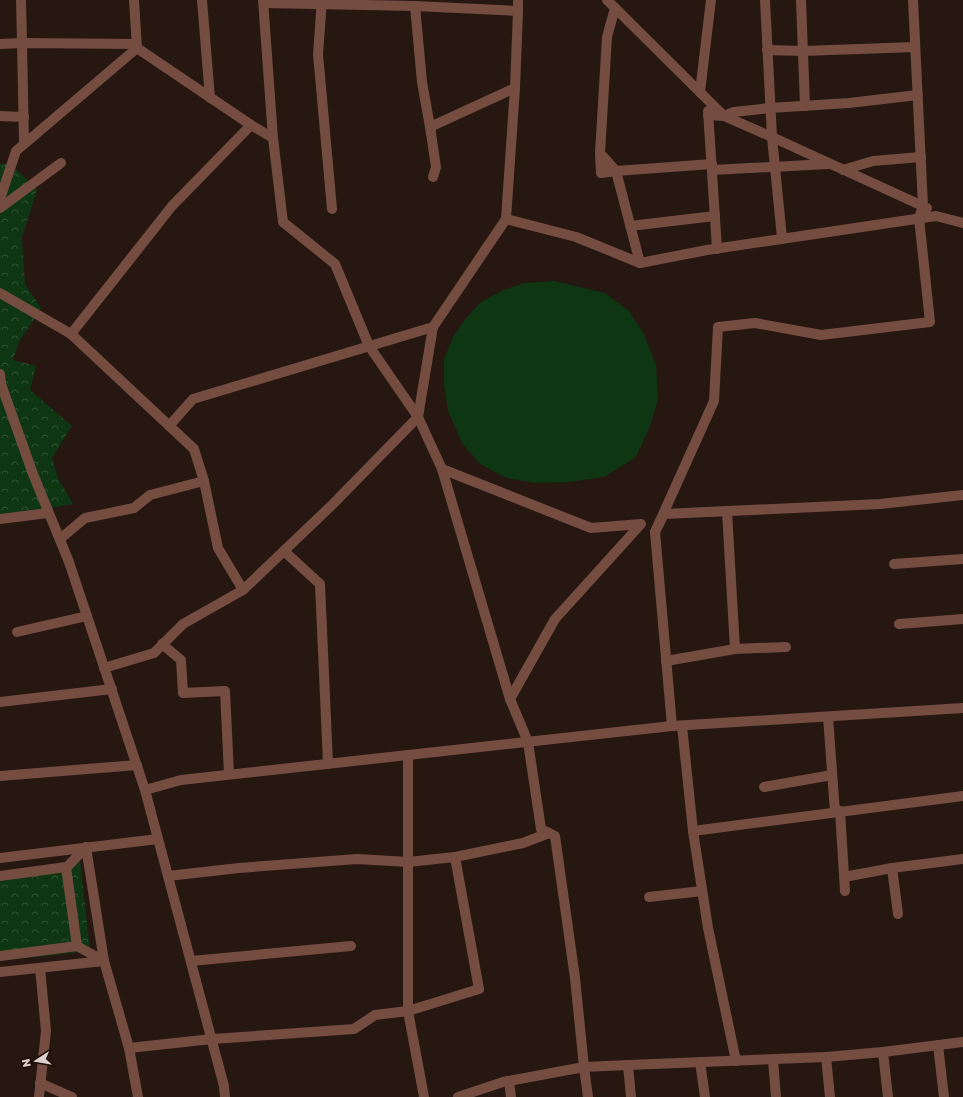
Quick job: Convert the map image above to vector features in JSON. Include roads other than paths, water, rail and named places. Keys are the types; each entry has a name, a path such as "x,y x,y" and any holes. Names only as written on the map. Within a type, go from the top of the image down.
{"street":[{"path":"21,0 24,143"},
{"path":"134,0 136,46"},
{"path":"202,0 210,98"},
{"path":"104,668 154,653 183,624 243,590 333,504 418,417 433,326 506,219 516,88 518,0"},
{"path":"607,0 724,116 923,206 929,209 936,216"},
{"path":"700,92 711,0"},
{"path":"765,0 772,137 782,238"},
{"path":"801,0 805,106"},
{"path":"672,726 654,532 714,401 718,327 755,323 821,335 930,322 919,218 923,206 913,0"},
{"path":"518,11 322,2 264,2 273,138 284,222 335,264 369,346 418,417 442,469 510,699 528,742 541,829 555,836 576,978 588,1097"},
{"path":"322,2 318,54 332,209"},
{"path":"415,6 422,82 436,166 433,177"},
{"path":"615,8 607,37 600,153 601,173 712,167 775,167 829,164"},
{"path":"0,44 22,43 136,46 250,125 273,138"},
{"path":"0,199 16,151 136,46"},
{"path":"767,50 803,51 915,47"},
{"path":"430,127 516,88"},
{"path":"709,116 724,116 734,112 770,108 849,103 918,95"},
{"path":"708,100 717,249"},
{"path":"0,116 24,117"},
{"path":"71,334 172,206 250,125"},
{"path":"843,170 873,161 921,157"},
{"path":"0,208 61,163"},
{"path":"616,171 640,264"},
{"path":"630,226 715,216"},
{"path":"506,219 576,237 640,264 782,238 919,218 936,216 963,223"},
{"path":"0,293 71,334 194,449 204,481 218,548 243,590"},
{"path":"169,426 193,399 433,326"},
{"path":"0,374 1,384 32,474 69,562 145,790 212,1039 224,1086 225,1097"},
{"path":"442,469 591,528 641,524 555,618 510,699"},
{"path":"60,539 85,518 134,508 150,494 204,481"},
{"path":"654,532 664,514 880,504 963,495"},
{"path":"727,512 735,649"},
{"path":"0,519 48,513"},
{"path":"284,551 320,584 328,764"},
{"path":"894,564 963,559"},
{"path":"17,632 87,616"},
{"path":"899,624 963,619"},
{"path":"162,644 181,660 183,693 225,691 229,774"},
{"path":"666,661 735,649 786,647"},
{"path":"0,702 112,689"},
{"path":"145,790 180,780 229,774 672,726 963,708"},
{"path":"828,716 832,775 838,811 845,891"},
{"path":"682,726 693,831 702,891 708,928 736,1061"},
{"path":"408,755 408,1010 424,1097"},
{"path":"0,776 137,766"},
{"path":"764,787 832,775"},
{"path":"693,831 963,796"},
{"path":"168,876 239,868 357,859 408,862 455,857 523,844 549,834"},
{"path":"0,858 158,839"},
{"path":"0,876 66,867 86,847"},
{"path":"86,847 104,961 129,1048 138,1097"},
{"path":"129,1048 212,1039 354,1029 375,1015 408,1010 479,990 455,857"},
{"path":"844,877 892,868 963,859"},
{"path":"66,867 77,946"},
{"path":"892,868 898,914"},
{"path":"649,897 702,891"},
{"path":"0,956 77,946 104,961"},
{"path":"191,961 351,946"},
{"path":"0,972 104,961"},
{"path":"39,1097 46,1031 40,968"},
{"path":"458,1097 509,1081 584,1067 826,1057 883,1052 963,1042"},
{"path":"938,1045 944,1097"},
{"path":"883,1052 888,1097"},
{"path":"826,1057 830,1097"},
{"path":"772,1060 776,1097"},
{"path":"700,1062 705,1097"},
{"path":"628,1065 631,1097"},
{"path":"509,1081 511,1097"},
{"path":"40,1083 72,1097"}]}
